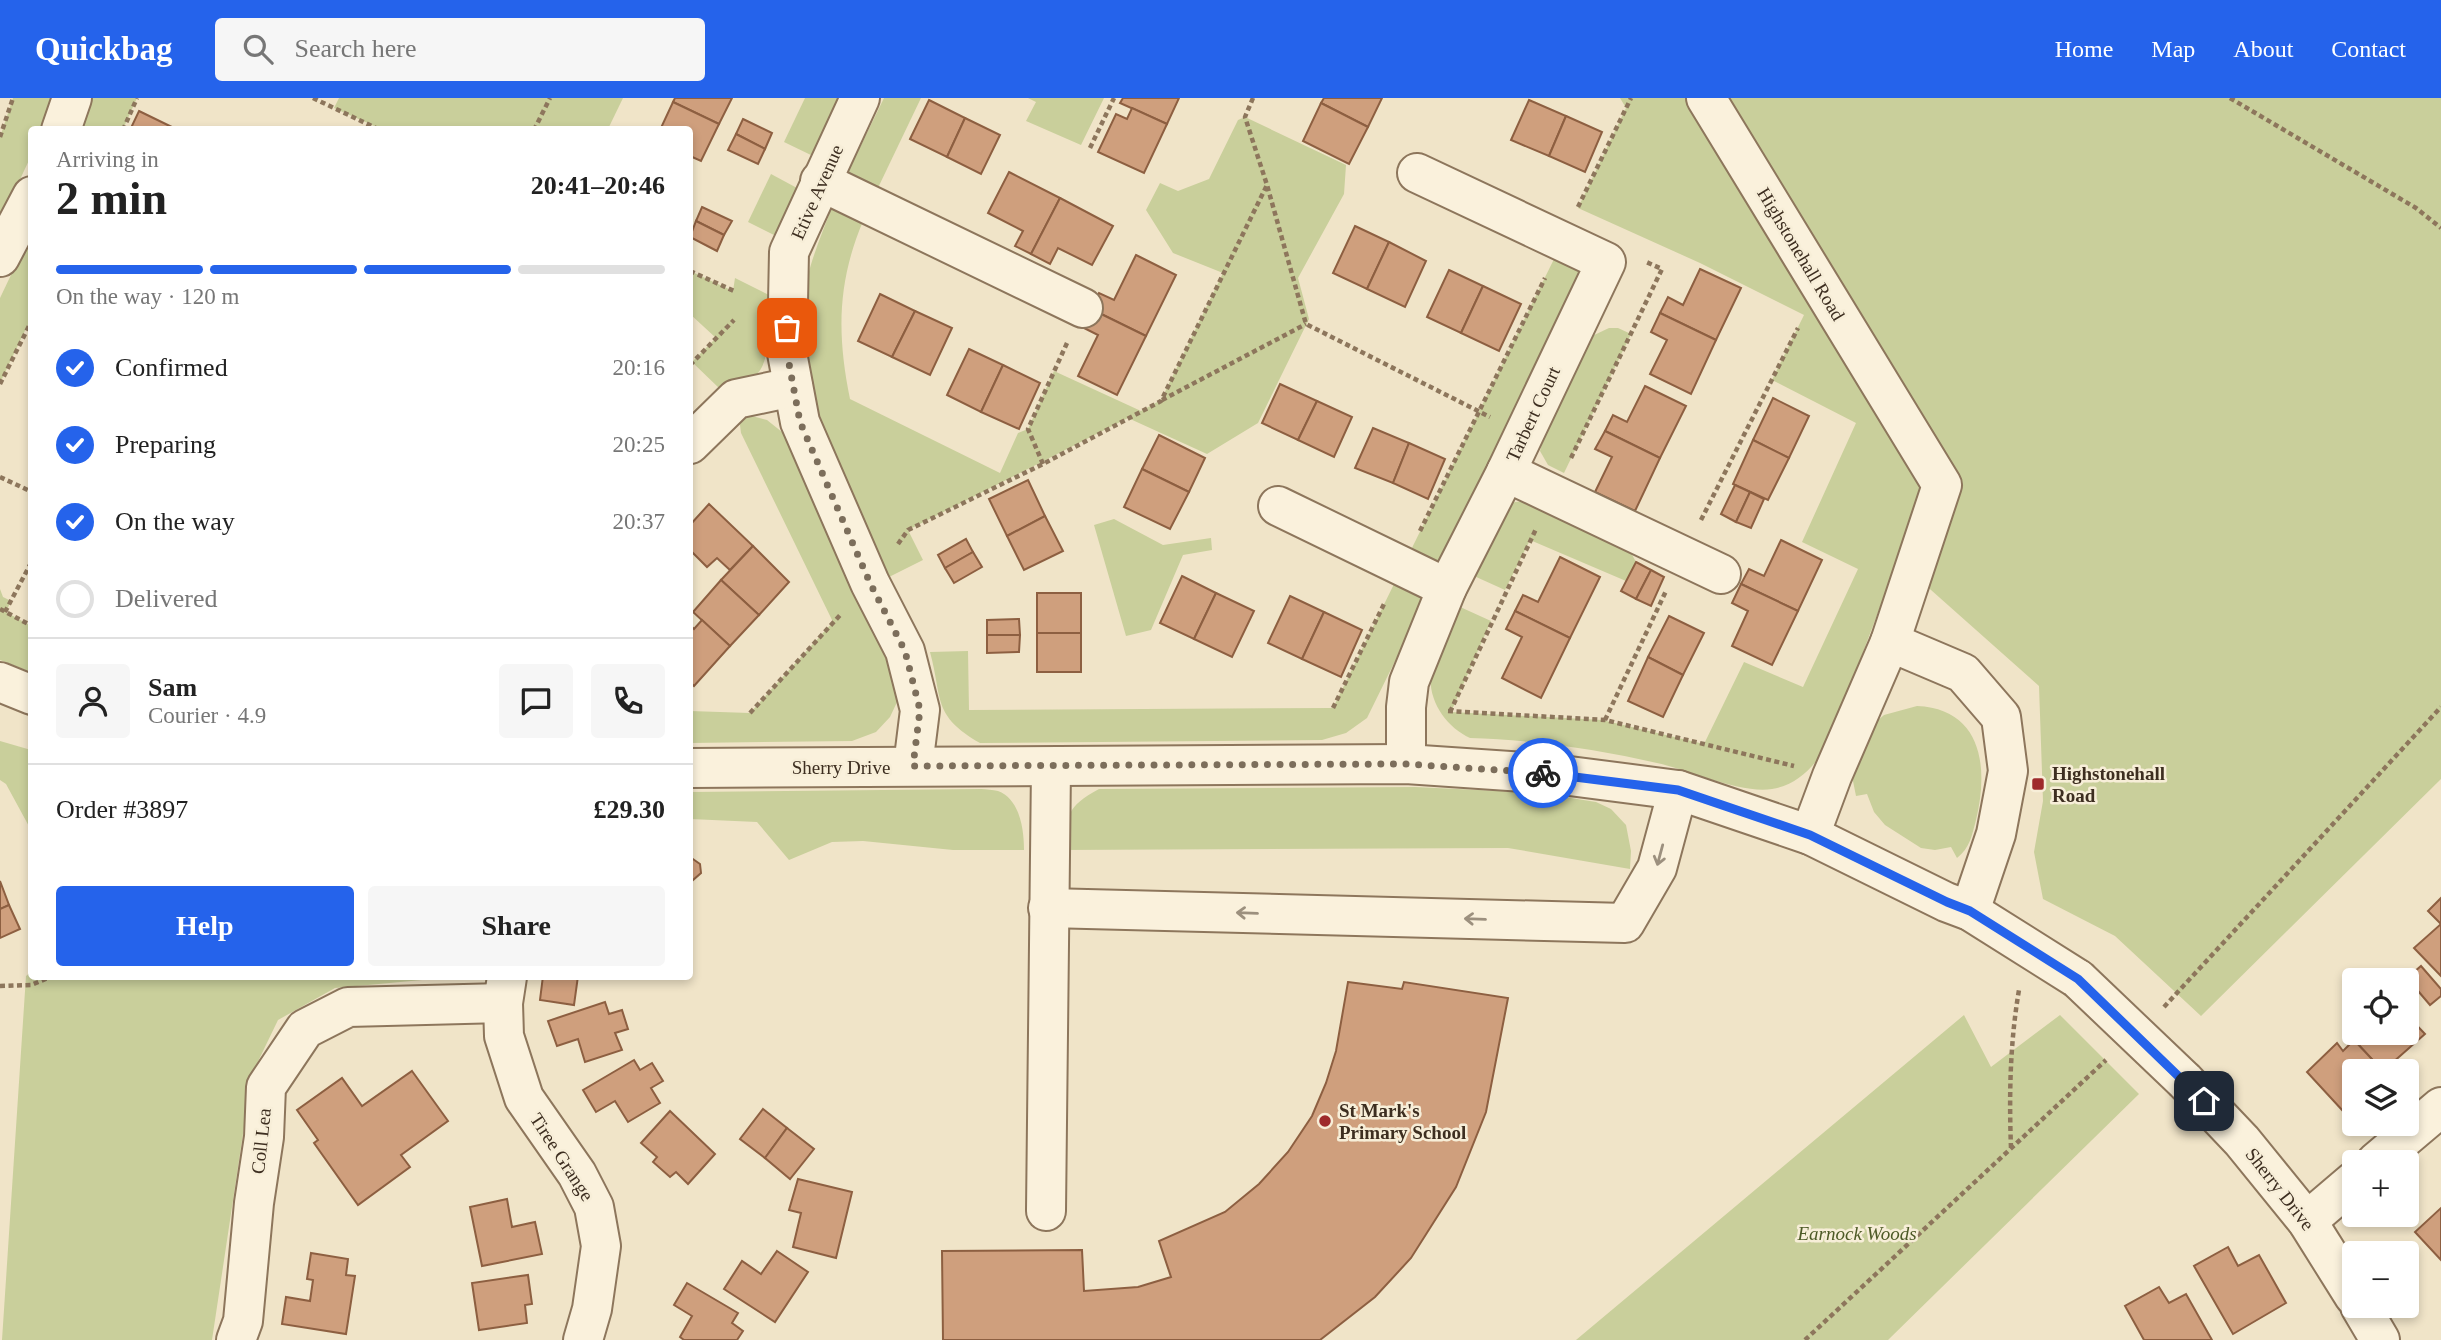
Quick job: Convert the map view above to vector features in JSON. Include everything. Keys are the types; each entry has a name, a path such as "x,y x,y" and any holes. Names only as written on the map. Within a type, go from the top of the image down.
{"street":[{"path":"62,126 72,98"},
{"name":"Etive Avenue","path":"860,98 789,252 787,353 800,422 870,583 905,651 920,710 913,766"},
{"name":"Highstonehall Road","path":"1706,98 1942,485 1890,642 1832,776 1810,835"},
{"name":"Tarbert Court","path":"1406,764 1409,682 1447,588 1506,472 1606,262 1417,173"},
{"path":"820,181 1083,308"},
{"path":"0,257 28,204"},
{"path":"693,441 736,399 793,387"},
{"path":"1506,472 1721,574"},
{"path":"1278,506 1447,588"},
{"path":"1890,642 1963,673 2001,717 2008,771 1996,834 1970,911"},
{"path":"0,682 28,693"},
{"name":"Sherry Drive","path":"693,768 1406,764 1553,774 1678,790 1810,835 1970,911 2078,979 2185,1081 2242,1141 2306,1221 2342,1277"},
{"path":"1046,1211 1051,766"},
{"path":"1048,908 1625,923 1657,868 1678,790"},
{"name":"Coll Lea","path":"236,1340 243,1321 254,1203 264,1137 266,1087 305,1029 348,1007 505,990"},
{"name":"Tiree Grange","path":"505,990 504,1036 524,1098 578,1174 594,1208 601,1246 592,1309 583,1340"},
{"path":"2390,1150 2441,1107"},
{"path":"2306,1221 2342,1191"},
{"path":"2367,1318 2381,1340"}],"path":[{"path":"0,136 13,98"},
{"path":"124,126 138,98"},
{"path":"313,98 372,126"},
{"path":"536,126 550,98"},
{"path":"1090,148 1114,98"},
{"path":"1253,98 1245,117 1306,324 1479,411"},
{"path":"1333,708 1563,242 1631,98"},
{"path":"2230,98 2416,208 2441,228"},
{"path":"1161,401 1267,185"},
{"path":"693,272 734,291"},
{"path":"1605,720 1682,557 1820,285"},
{"path":"1043,464 1028,429 1083,308"},
{"path":"693,362 734,320"},
{"path":"750,713 870,583 908,530 1043,464 1306,324"},
{"path":"0,384 28,328"},
{"path":"0,477 28,490"},
{"path":"28,568 3,611 28,624"},
{"path":"1406,707 1605,720 1832,776"},
{"path":"2011,1147 2013,1025 2026,948"},
{"path":"0,986 31,985 43,980"}],"green space":[{"path":"13,98 53,98 43,126 28,126 28,162 0,222 0,137"},
{"path":"89,98 137,98 124,126 78,126"},
{"path":"339,98 623,98 609,126 374,126 334,108"},
{"path":"805,98 843,98 815,157 784,142"},
{"path":"884,98 921,98 876,192 846,176"},
{"path":"1028,98 1104,98 1081,145 1026,121 1036,102"},
{"path":"1620,98 2441,98 2441,779 2201,1016 2115,936 2043,899 2034,852 2043,801 2039,686 1913,574 1895,567 1829,743 1806,772 1782,787 1759,790 1745,788 1670,766 1611,753 1541,743 1470,738 1453,727 1440,711 1432,693 1431,672 1458,606 1491,621 1451,712 1602,720 1704,744 1744,662 1803,687 1858,569 1802,542 1856,423 1772,380 1804,315 1700,263 1578,208 1626,108"},
{"path":"1245,117 1346,165 1344,194 1298,278 1309,319 1258,423 1207,454 1128,418 908,530 923,560 889,577 829,445 809,374 803,339 803,304 807,279 832,207 863,221 848,266 842,309 843,353 850,399 1000,473 1018,433 1028,429 1054,371 1141,411 1161,400 1223,273 1173,253 1146,210 1160,183 1178,191 1209,179 1238,120"},
{"path":"771,174 797,188 776,236 748,222"},
{"path":"28,239 28,324 0,383 0,298"},
{"path":"1555,257 1584,272 1440,571 1408,556"},
{"path":"693,272 733,291 735,278 769,295 767,352 759,372 752,378 720,389 693,363 716,338 693,317"},
{"path":"1609,328 1618,328 1631,334 1564,473 1548,465 1540,451 1543,439 1590,337"},
{"path":"752,416 767,420 787,436 893,658 898,700 890,717 876,732 852,741 693,743 693,711 750,713 833,622 741,433 739,417"},
{"path":"1526,501 1630,551 1636,562 1626,581 1530,540 1505,590 1474,576 1506,507 1515,502"},
{"path":"1114,519 1163,545 1211,538 1212,550 1183,555 1151,630 1126,636 1094,525"},
{"path":"1397,578 1428,594 1367,718 1346,733 1322,740 980,743 954,724 947,715 939,695 930,652 968,651 969,710 1333,708"},
{"path":"0,589 3,597 11,601 6,612 28,624 28,671 0,660"},
{"path":"1917,706 1939,710 1955,718 1968,729 1976,744 1980,761 1980,800 1970,841 1957,858 1951,847 1935,850 1921,848 1885,825 1874,812 1867,794 1856,796 1854,767 1876,722 1884,715"},
{"path":"0,741 28,749 28,824 6,784 0,780"},
{"path":"1415,787 1540,793 1596,802 1611,809 1626,825 1631,851 1630,869 1508,848 1060,850 1070,813 1080,801 1099,789"},
{"path":"998,791 1016,808 1022,825 1024,850 953,850 863,841 832,842 789,860 757,822 693,819 693,792"},
{"path":"28,974 28,980 422,980 335,988 278,1020 252,1074 212,1340 2,1340"},
{"name":"Earnock Woods","path":"1964,1015 1991,1067 2060,1015 2139,1094 1888,1340 1576,1340"}],"building":[{"path":"675,98 732,98 719,124 673,102"},
{"path":"1123,98 1179,98 1167,124 1120,103"},
{"path":"1324,98 1382,98 1368,127 1321,103"},
{"path":"929,100 965,118 947,157 910,139"},
{"path":"1529,100 1566,116 1549,156 1511,140"},
{"path":"673,102 719,124 701,161 693,157 693,126 662,126"},
{"path":"1321,103 1368,127 1349,164 1303,141"},
{"path":"1132,108 1167,124 1144,173 1098,152 1116,114 1127,119"},
{"path":"139,111 170,126 132,126"},
{"path":"1566,116 1602,132 1585,172 1549,156"},
{"path":"965,118 1000,135 981,174 947,157"},
{"path":"743,119 772,133 765,149 736,134"},
{"path":"736,134 765,149 758,164 728,150"},
{"path":"1009,172 1060,198 1031,254 1015,246 1023,231 988,213"},
{"path":"1060,198 1113,226 1092,265 1058,248 1050,264 1031,254"},
{"path":"702,207 732,221 724,235 696,221"},
{"path":"696,221 724,235 717,251 693,239"},
{"path":"1355,226 1389,242 1367,289 1333,273"},
{"path":"1389,242 1426,261 1405,307 1367,289"},
{"path":"1136,255 1176,275 1146,336 1091,309 1099,293 1114,300"},
{"path":"1700,269 1741,288 1716,340 1660,313 1668,297 1683,305"},
{"path":"1449,270 1483,286 1461,333 1427,317"},
{"path":"1483,286 1521,304 1499,351 1461,333"},
{"path":"880,294 915,311 892,357 858,341"},
{"path":"1091,309 1146,336 1117,395 1078,376 1098,335 1082,327"},
{"path":"915,311 952,328 930,375 892,357"},
{"path":"1660,313 1716,340 1691,394 1650,374 1667,340 1651,332"},
{"path":"969,349 1003,365 981,412 947,395"},
{"path":"1003,365 1040,383 1019,429 981,412"},
{"path":"1280,384 1317,401 1298,440 1262,423"},
{"path":"1645,386 1686,406 1660,458 1605,431 1613,415 1627,422"},
{"path":"1773,398 1809,416 1789,458 1753,440"},
{"path":"1317,401 1352,417 1334,457 1298,440"},
{"path":"1373,428 1409,443 1393,483 1355,468"},
{"path":"1605,431 1660,458 1635,511 1595,492 1612,457 1595,449"},
{"path":"1159,435 1205,458 1189,492 1142,469"},
{"path":"1753,440 1789,458 1768,500 1733,484"},
{"path":"1409,443 1445,459 1428,499 1393,483"},
{"path":"1142,469 1189,492 1170,529 1124,507"},
{"path":"1028,480 1045,516 1007,536 989,499"},
{"path":"1735,485 1750,492 1736,522 1721,514"},
{"path":"1750,492 1764,499 1751,528 1736,522"},
{"path":"709,504 753,546 730,570 717,558 707,567 693,553 693,522"},
{"path":"1045,516 1063,551 1024,570 1007,536"},
{"path":"966,539 973,552 945,568 938,555"},
{"path":"1781,540 1822,560 1798,611 1741,584 1749,569 1764,576"},
{"path":"753,546 789,582 759,615 721,580"},
{"path":"973,552 982,567 954,583 945,568"},
{"path":"1560,557 1600,577 1570,638 1515,611 1523,595 1538,602"},
{"path":"1636,562 1651,570 1636,599 1621,591"},
{"path":"1651,570 1664,577 1651,606 1636,599"},
{"path":"1182,576 1216,593 1194,639 1160,623"},
{"path":"721,580 759,615 730,646 693,612"},
{"path":"1741,584 1798,611 1772,665 1732,646 1748,611 1732,603"},
{"path":"1037,593 1081,593 1081,633 1037,633"},
{"path":"1216,593 1254,611 1232,657 1194,639"},
{"path":"1290,596 1324,612 1302,659 1268,643"},
{"path":"1515,611 1570,638 1541,698 1502,678 1522,637 1506,629"},
{"path":"1324,612 1362,630 1341,677 1302,659"},
{"path":"1669,616 1704,633 1683,675 1648,657"},
{"path":"1019,619 1020,635 987,635 987,620"},
{"path":"702,620 730,646 694,686 693,628"},
{"path":"1037,633 1081,633 1081,672 1037,672"},
{"path":"987,635 1020,635 1019,652 987,653"},
{"path":"1648,657 1683,675 1663,717 1628,701"},
{"path":"693,859 700,864 701,873 693,880"},
{"path":"0,881 9,905 0,909"},
{"path":"2441,898 2441,924 2428,911"},
{"path":"9,905 20,929 0,938 0,909"},
{"path":"2441,924 2441,976 2414,948"},
{"path":"2421,966 2441,989 2441,996 2430,1005 2419,992 2419,968"},
{"path":"542,980 577,980 574,1005 540,1000"},
{"path":"1348,982 1402,989 1404,982 1508,998 1486,1112 1456,1187 1411,1258 1375,1297 1320,1340 943,1340 942,1251 1082,1250 1084,1291 1138,1287 1171,1277 1159,1241 1225,1212 1259,1184 1288,1152 1312,1116 1336,1051"},
{"path":"605,1002 609,1014 622,1010 628,1029 615,1033 622,1050 585,1062 578,1039 557,1046 548,1021"},
{"path":"2419,1028 2425,1034 2419,1039"},
{"path":"2337,1043 2343,1051 2349,1045 2359,1045 2372,1059 2342,1059 2342,1110 2307,1072"},
{"path":"2359,1045 2413,1045 2397,1059 2372,1059"},
{"path":"634,1060 640,1070 652,1063 663,1081 651,1088 660,1103 628,1122 615,1101 596,1112 583,1090"},
{"path":"412,1071 448,1121 401,1155 410,1167 358,1205 314,1143 318,1140 297,1110 342,1078 362,1106"},
{"path":"763,1109 787,1128 765,1158 740,1139"},
{"path":"670,1111 715,1154 688,1184 676,1172 670,1177 653,1162 657,1157 641,1143"},
{"path":"787,1128 814,1149 790,1179 765,1158"},
{"path":"798,1179 852,1192 836,1258 793,1247 801,1213 789,1210"},
{"path":"507,1199 512,1227 535,1222 542,1254 482,1266 470,1207"},
{"path":"2441,1208 2441,1260 2415,1232"},
{"path":"2228,1247 2238,1266 2259,1255 2286,1303 2233,1334 2194,1266"},
{"path":"777,1251 808,1272 775,1322 724,1289 742,1261 761,1274"},
{"path":"311,1253 348,1259 346,1275 355,1276 346,1334 282,1324 286,1297 310,1301 313,1280 307,1279"},
{"path":"528,1275 532,1304 525,1305 527,1323 479,1330 472,1283"},
{"path":"687,1283 738,1313 732,1323 743,1331 737,1340 684,1340 680,1337 692,1316 674,1305"},
{"path":"2159,1287 2169,1303 2186,1294 2212,1340 2144,1340 2125,1306"}],"way so far":[{"path":"787,328 787,353 800,422 870,583 905,651 920,710 913,766 1406,764 1543,773"}],"place":[{"name":"Highstonehall Road","path":"2038,784"},
{"name":"St Mark's Primary School","path":"1325,1121"}],"route":[{"path":"1543,773 1678,790 1810,835 1970,911 2078,979 2204,1101"}]}
